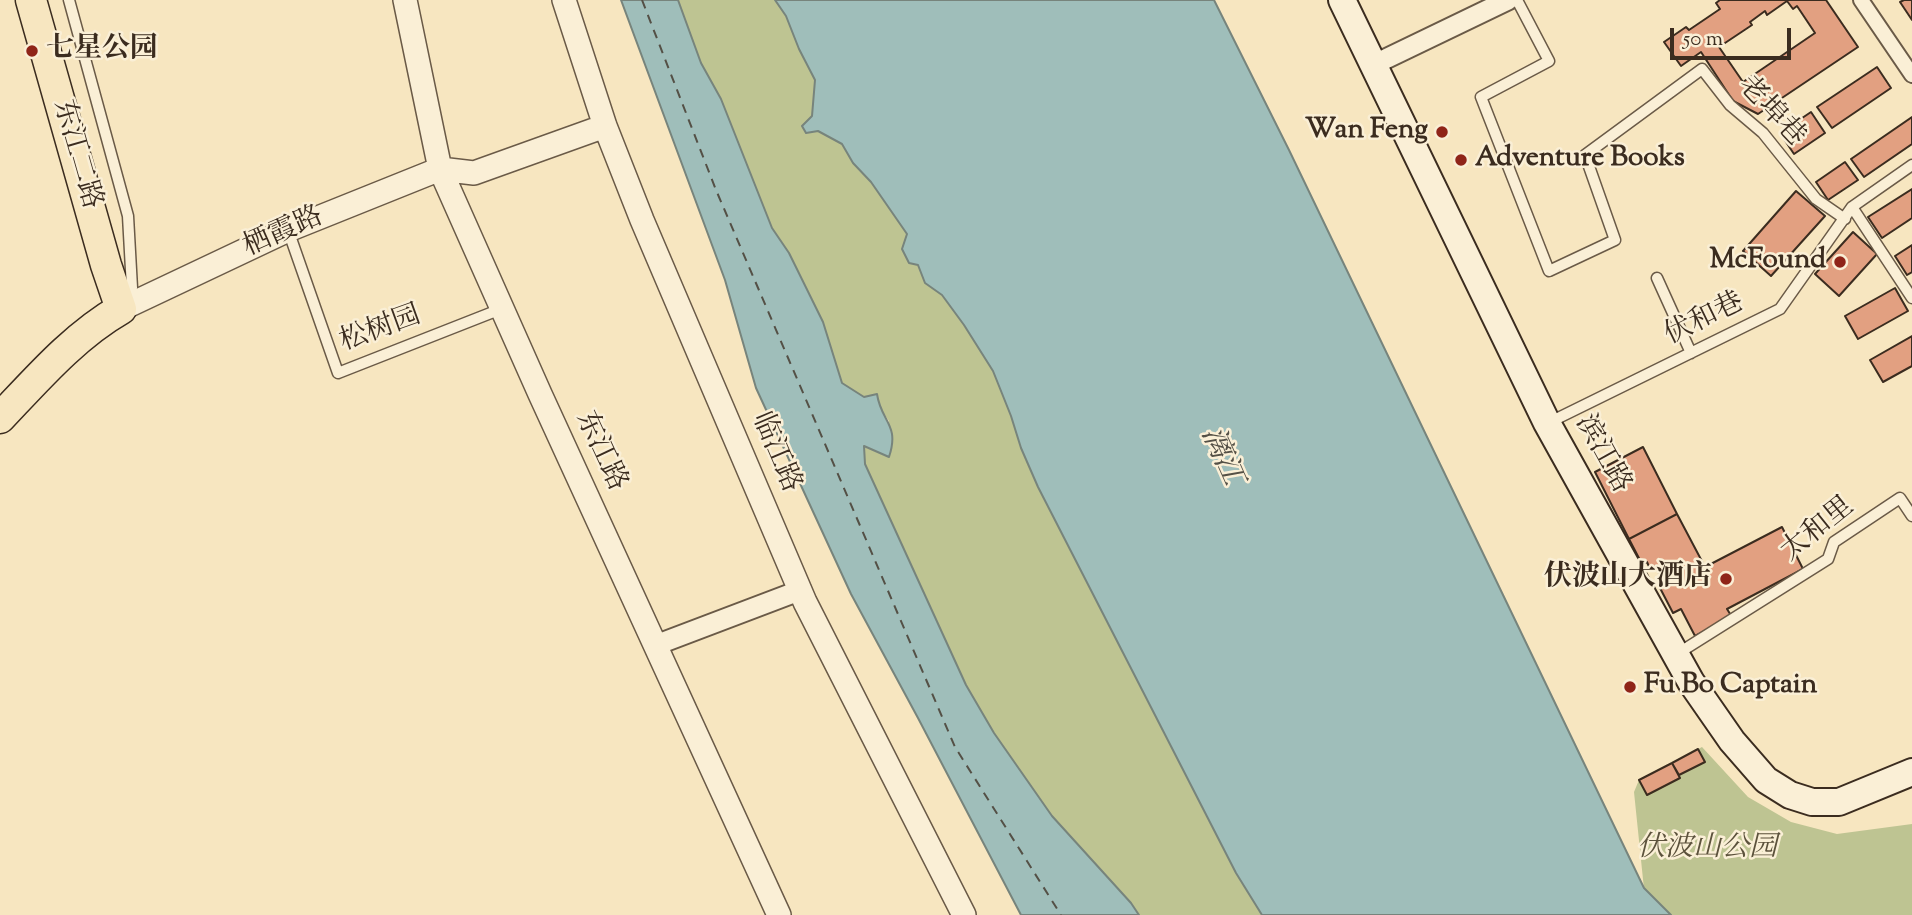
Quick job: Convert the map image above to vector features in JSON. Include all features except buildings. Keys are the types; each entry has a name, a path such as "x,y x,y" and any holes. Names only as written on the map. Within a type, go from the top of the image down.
{"main road":[{"name":"东江二路","path":"31,0 126,298"},
{"name":"东江二路","path":"48,0 109,215 126,298"},
{"name":"滨江路","path":"1342,0 1547,423 1676,655 1705,703 1747,760 1766,780 1790,795 1812,802 1839,802 1912,772"},
{"name":"栖霞路","path":"0,390 78,314 126,298"},
{"name":"栖霞路","path":"0,418 75,342 126,298"}],"street":[{"name":"东江路","path":"405,0 439,163 502,309 779,915"},
{"name":"临江路","path":"564,0 605,126 642,220 801,590 964,915"},
{"path":"1373,65 1508,0"},
{"path":"1861,0 1912,75"},
{"name":"栖霞路","path":"126,298 439,163 474,173 605,126"},
{"name":"栖霞路","path":"126,298 439,163"},
{"path":"656,645 801,590"}],"lane":[{"path":"69,0 128,216 126,298"},
{"name":"老埠巷","path":"1517,0 1549,61 1481,97 1549,271 1615,240 1585,155 1702,69 1730,105 1763,133 1815,200 1845,219"},
{"name":"伏和巷","path":"1547,423 1780,309 1852,207 1912,165"},
{"path":"1852,207 1912,298"},
{"name":"松树园","path":"288,230 338,373 502,309"},
{"path":"1657,278 1690,353"},
{"name":"太和里","path":"1676,655 1828,559 1834,542 1900,498 1912,516"}],"green space":[{"path":"678,0 775,0 786,16 815,80 812,116 802,127 818,131 842,144 853,163 871,182 907,234 902,249 918,265 925,283 942,295 993,371 1038,487 1236,873 1262,915 1139,915 1052,816 994,733 966,685 865,464 863,446 888,457 889,421 879,407 842,384 823,322 789,253 772,228 721,100 701,63"},
{"name":"伏波山公园","path":"1702,747 1748,797 1791,822 1837,834 1912,824 1912,915 1671,915 1644,889 1634,792 1639,780"}],"water":[{"path":"621,0 678,0 701,63 721,99 772,228 789,253 823,322 842,383 864,397 877,394 891,430 892,446 889,457 864,446 865,464 966,685 994,733 1052,816 1139,915 1021,915 851,594 756,388 725,280"},
{"name":"漓江","path":"775,0 1214,0 1289,150 1644,888 1671,915 1262,915 1236,873 1038,487 993,371 942,295 925,283 918,265 909,263 902,249 907,234 871,182 853,163 842,144 818,131 806,133 802,126 812,116 815,80 786,16"}],"ferry route":[{"path":"642,0 716,190 955,747 1061,915"}],"place":[{"name":"七星公园","path":"32,51"},
{"name":"Wan Feng","path":"1442,132"},
{"name":"Adventure Books","path":"1461,160"},
{"name":"McFound","path":"1840,262"},
{"name":"伏波山大酒店","path":"1726,579"},
{"name":"Fu Bo Captain","path":"1630,687"}]}
